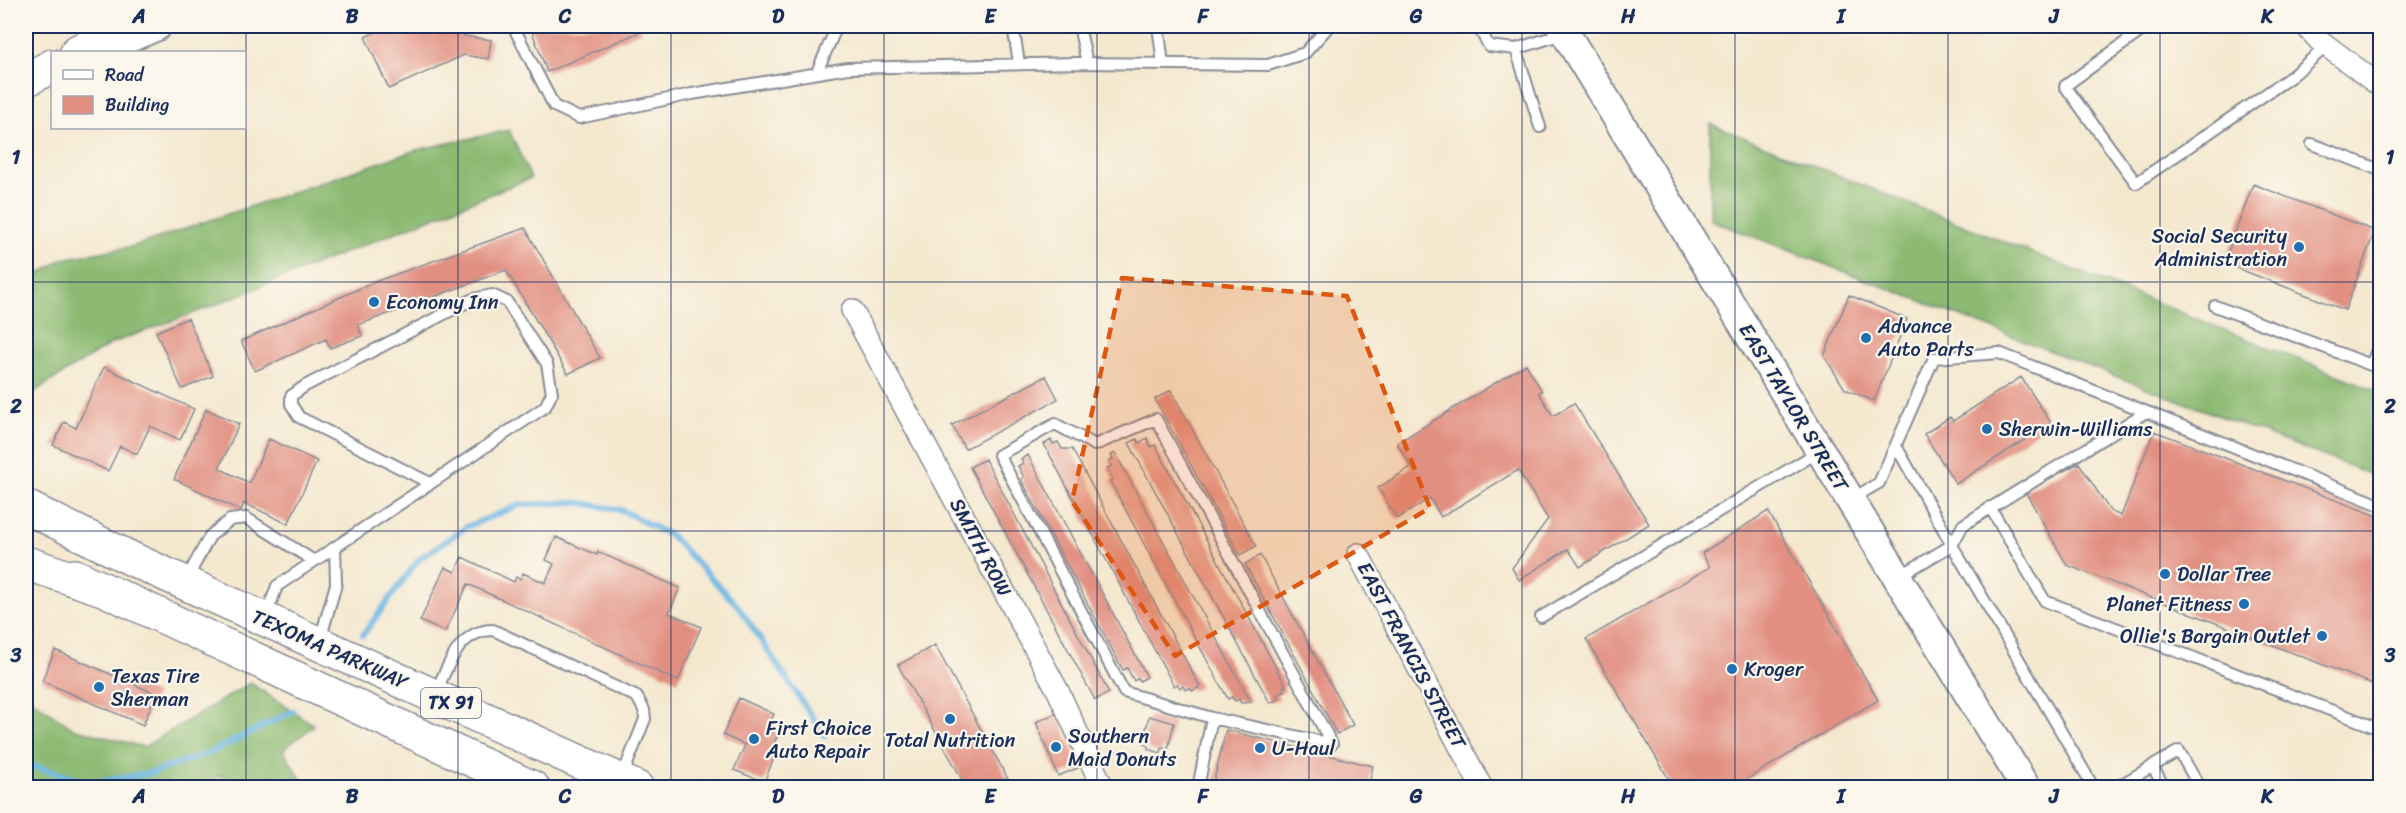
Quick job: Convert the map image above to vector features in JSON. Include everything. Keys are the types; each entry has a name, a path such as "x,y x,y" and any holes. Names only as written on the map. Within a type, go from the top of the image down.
{"main road":[{"path":"79,51 127,26"},
{"path":"96,51 157,26"},
{"name":"EAST TAYLOR STREET","path":"1570,28 1850,500 2026,788"},
{"path":"26,81 51,68"},
{"name":"TEXOMA PARKWAY","path":"26,507 184,583 629,784"},
{"name":"TEXOMA PARKWAY","path":"26,552 533,788"},
{"name":"TX 91","path":"26,563 100,588"},
{"path":"232,647 265,619"}],"street":[{"path":"2306,26 2327,46 2380,86"},
{"name":"SMITH ROW","path":"852,310 1058,691 1103,788"},
{"name":"EAST FRANCIS STREET","path":"1358,554 1482,788"}],"lane":[{"path":"513,26 554,106 579,118 692,94 848,68 1019,63 1268,65 1305,53 1329,26"},
{"path":"817,72 837,26"},
{"path":"1013,26 1019,63"},
{"path":"1079,26 1087,63"},
{"path":"1158,26 1163,64"},
{"path":"1465,26 1480,28 1489,46 1516,49 1570,28"},
{"path":"2148,26 2066,86 2136,183 2292,76 2327,46"},
{"path":"1516,49 1540,127"},
{"path":"2312,144 2380,170"},
{"path":"265,619 277,586 544,407 552,393 547,364 507,302 492,295 473,299 305,386 291,396 291,404 300,417 430,483"},
{"path":"2215,306 2372,365 2380,343"},
{"path":"1850,500 1879,483 1934,358 1999,354 2380,505"},
{"path":"1897,577 1952,545 1963,525 1990,507 2146,412"},
{"path":"1156,419 1332,744 1212,718 1124,692 999,455 1055,424 1095,445 1156,419"},
{"path":"1896,446 2094,788"},
{"path":"1541,617 1821,451"},
{"path":"1990,507 2045,601 2380,729"},
{"path":"184,583 210,536 230,520 246,518 314,561"},
{"path":"319,644 336,584 335,547"},
{"path":"434,696 460,644 482,630 493,630 547,654 637,697 644,710 645,719 629,784"},
{"path":"1198,788 1212,718"},
{"path":"2115,788 2179,751 2200,788"},
{"path":"2152,766 2164,788"}],"highlighted area":[{"path":"1122,278 1347,296 1430,508 1175,656 1072,501"}],"green space":[{"path":"1710,124 2380,392 2380,478 1710,220"},
{"path":"509,130 531,178 202,310 112,343 26,397 26,283 62,259 134,246 416,150"},
{"path":"250,683 314,725 283,750 306,787 230,787 222,775 196,787 26,787 26,695 72,728 144,747"}],"building":[{"path":"390,26 464,26 464,36 491,40 488,59 464,55 389,89 365,37"},
{"path":"530,26 643,26 640,27 642,31 547,72"},
{"name":"Social Security Administration","path":"2253,184 2375,231 2345,310 2224,263"},
{"name":"Economy Inn","path":"525,228 600,358 568,374 506,270 358,325 362,336 330,348 326,339 255,371 241,341 377,281"},
{"name":"Advance Auto Parts","path":"1849,295 1907,319 1874,401 1845,389 1824,356"},
{"path":"188,318 213,376 182,389 156,332"},
{"path":"1526,364 1542,391 1539,393 1553,416 1574,403 1649,524 1580,567 1568,549 1519,580 1512,568 1548,519 1518,470 1441,517 1430,498 1397,519 1378,488 1411,467 1397,443"},
{"path":"104,367 194,409 180,440 150,426 137,454 120,446 108,471 53,445 64,422 76,428"},
{"path":"1046,376 1058,399 965,449 952,425"},
{"name":"Sherwin-Williams","path":"2021,377 2051,423 1956,484 1924,434 1950,417 1953,421"},
{"path":"1171,390 1256,546 1240,555 1155,399"},
{"path":"206,409 239,424 219,468 249,483 269,439 317,461 288,524 244,503 241,511 174,479"},
{"path":"2154,431 2380,517 2380,687 2067,565 2025,491 2079,463 2110,511 2121,516"},
{"path":"1147,438 1151,447 1155,445 1286,686 1283,687 1285,691 1277,695 1279,699 1270,703 1129,443 1137,439 1139,443"},
{"path":"1051,440 1053,444 1058,442 1062,449 1072,449 1200,687 1192,691 1190,688 1185,690 1183,686 1180,688 1177,684 1174,686 1044,444"},
{"path":"1115,453 1251,702 1241,703 1239,699 1235,701 1232,697 1228,699 1110,481 1113,479 1107,468 1112,466 1109,461 1113,459 1111,455"},
{"path":"1028,455 1147,677 1140,681 1138,678 1134,681 1127,668 1123,670 1021,479 1024,477 1018,466 1023,463 1021,459"},
{"path":"985,459 1109,693 1095,700 970,467"},
{"name":"Kroger","path":"1768,511 1878,700 1733,788 1674,788 1586,639 1710,567 1702,553"},
{"path":"556,537 597,555 598,552 680,588 669,613 701,627 678,681 468,584 445,632 420,621 445,567 455,572 462,557 514,582 516,577 520,579 523,573 545,583 554,564 546,560"},
{"path":"1260,555 1353,725 1337,734 1245,564"},
{"path":"935,645 1008,779 966,786 898,665"},
{"name":"Texas Tire Sherman","path":"55,650 156,694 143,725 42,681"},
{"name":"First Choice Auto Repair","path":"739,698 774,714 768,727 780,732 768,753 775,756 764,782 734,770 745,745 723,735"},
{"path":"1057,713 1080,767 1058,776 1036,722"},
{"path":"1149,716 1174,723 1168,749 1162,748 1161,753 1148,749 1143,742"},
{"name":"U-Haul","path":"1226,730 1373,766 1368,788 1212,788"}],"waterway":[{"path":"363,635 419,559 466,527 520,505 575,502 621,510 671,536 738,606 825,736"},
{"path":"26,764 91,783 151,773 212,752 293,711"}],"place":[{"name":"Social Security Administration","path":"2299,247"},
{"name":"Economy Inn","path":"374,302"},
{"name":"Advance Auto Parts","path":"1866,338"},
{"name":"Sherwin-Williams","path":"1987,429"},
{"name":"Dollar Tree","path":"2165,574"},
{"name":"Planet Fitness","path":"2244,604"},
{"name":"Ollie's Bargain Outlet","path":"2322,636"},
{"name":"Kroger","path":"1732,669"},
{"name":"Texas Tire Sherman","path":"99,687"},
{"name":"Total Nutrition","path":"950,719"},
{"name":"First Choice Auto Repair","path":"754,739"},
{"name":"Southern Maid Donuts","path":"1056,747"},
{"name":"U-Haul","path":"1260,748"}]}
